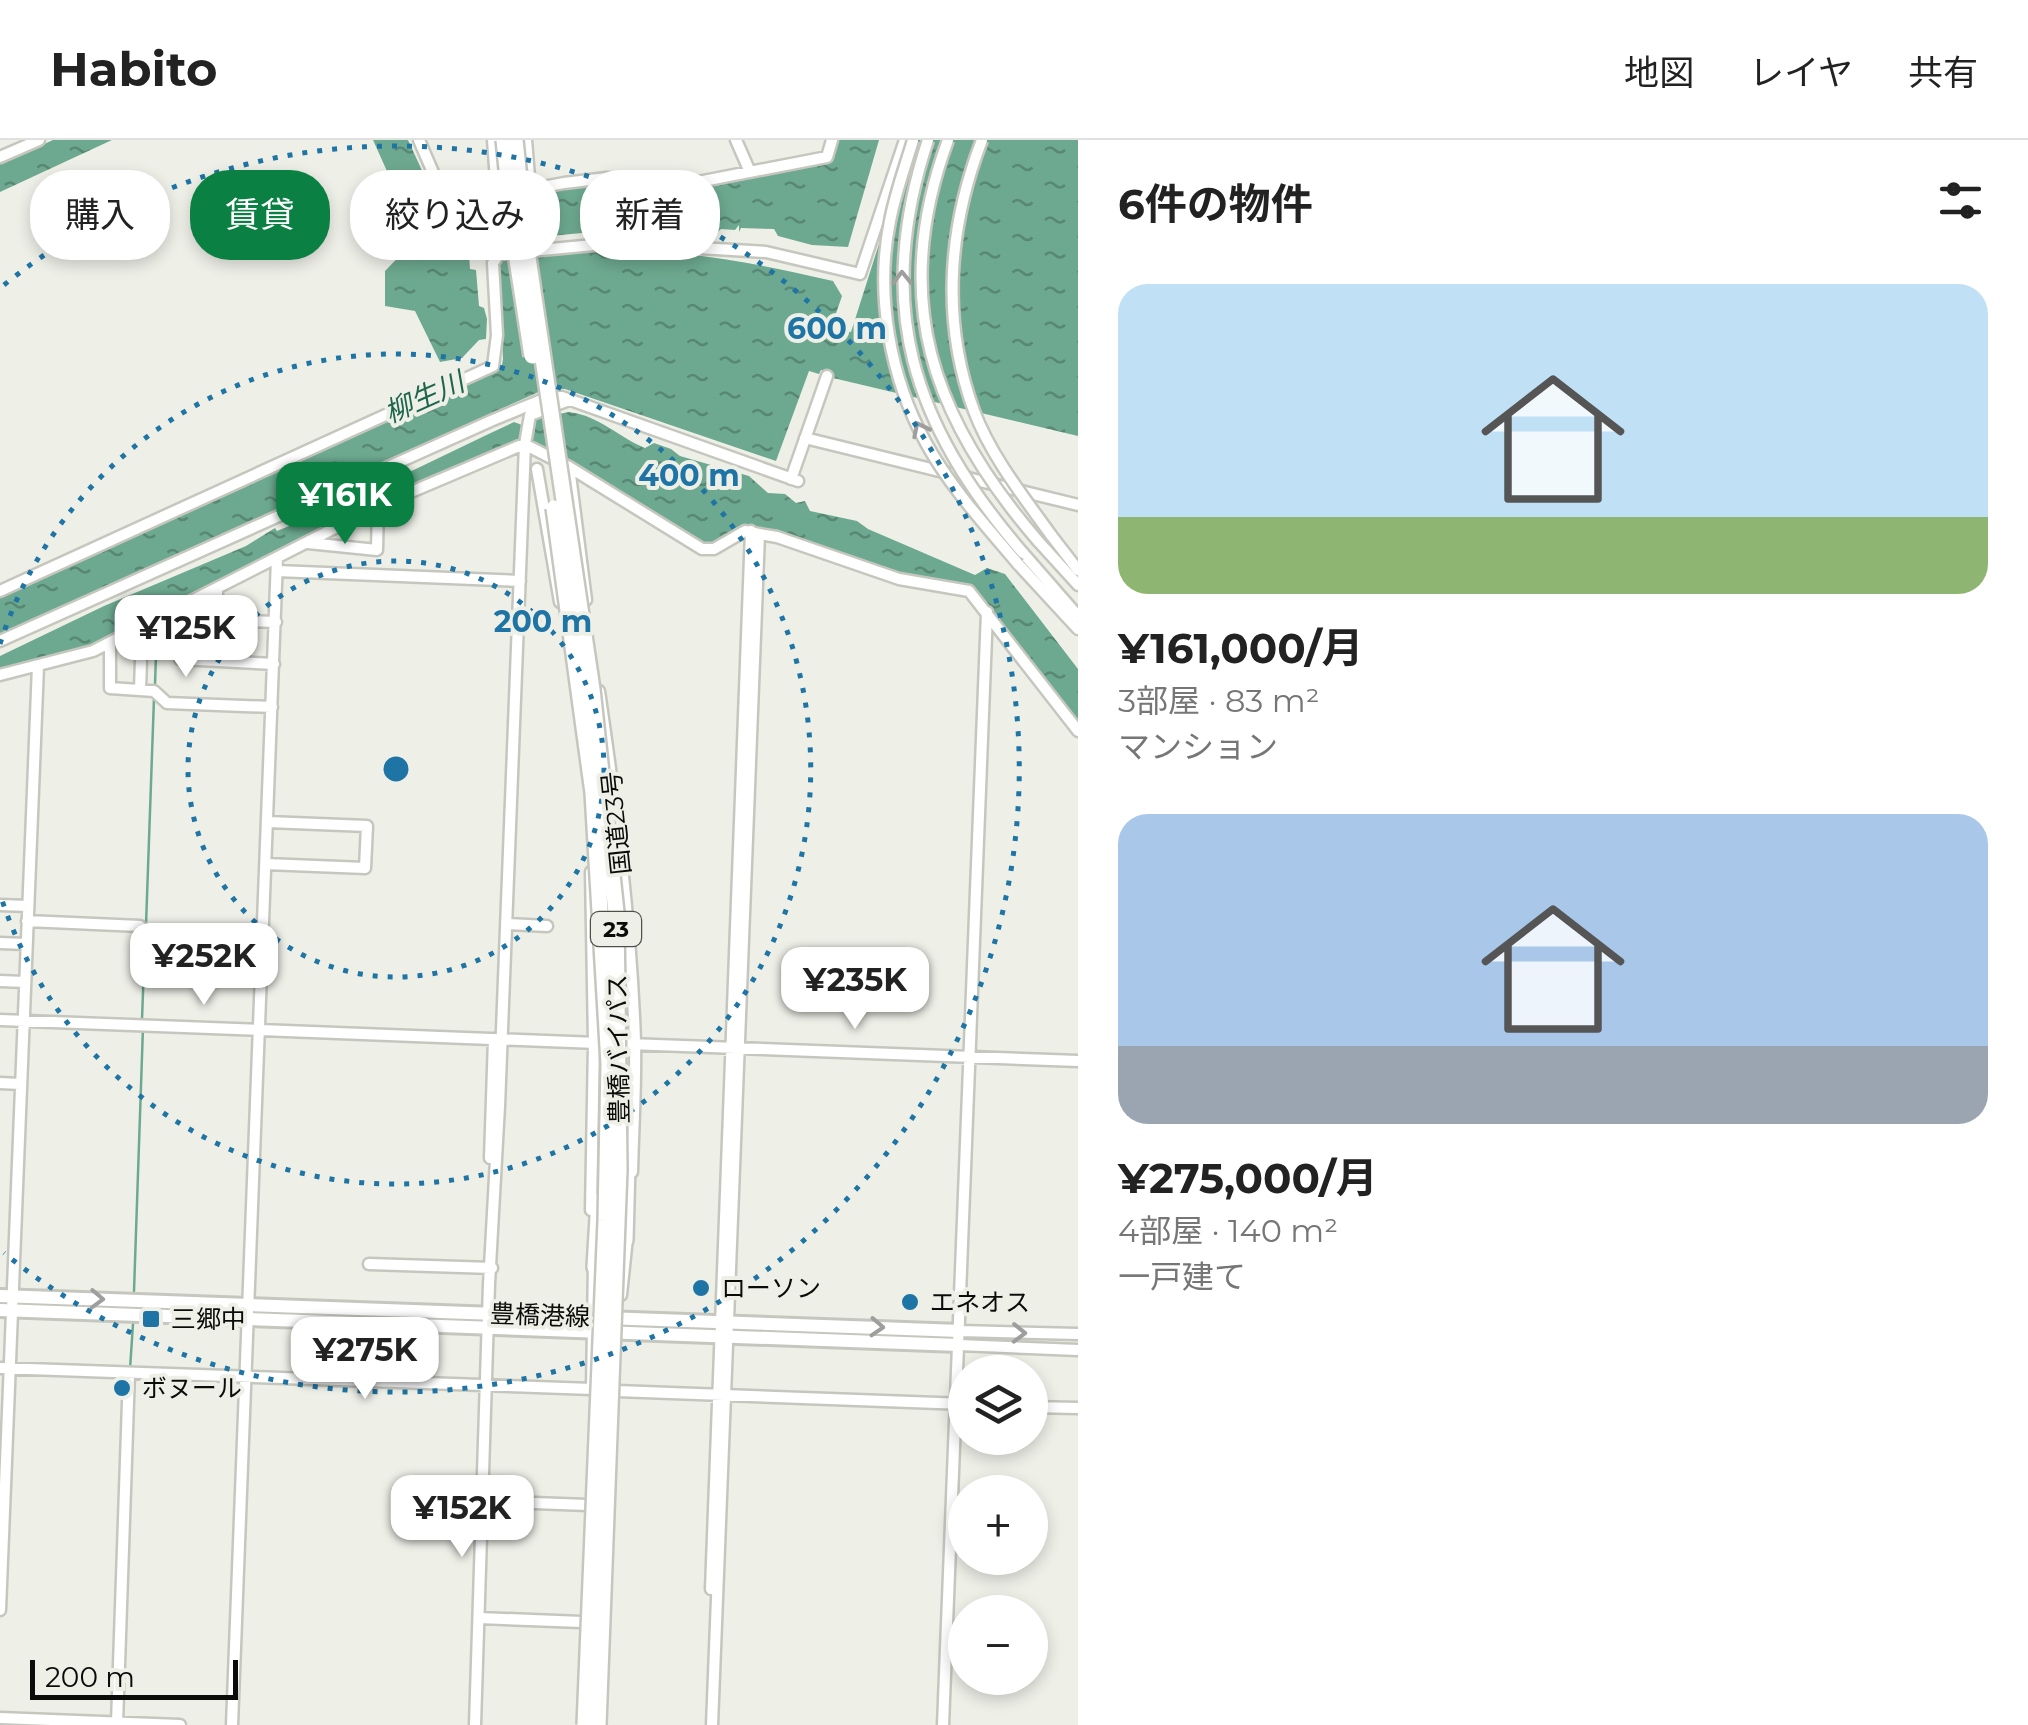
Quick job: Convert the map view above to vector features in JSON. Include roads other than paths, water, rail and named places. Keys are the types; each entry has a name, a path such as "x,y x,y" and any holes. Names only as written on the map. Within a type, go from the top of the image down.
{"highway":[{"name":"豊橋バイパス","path":"504,140 515,246 584,712 603,938 608,1139 582,1725"},
{"name":"豊橋バイパス","path":"515,140 526,244 592,689 616,912 619,1170 598,1725"},
{"name":"23","path":"616,912 627,1012 625,1240"},
{"name":"23","path":"595,1267 601,1163 603,938"}],"main road":[{"name":"豊橋港線","path":"6,1303 248,1304 488,1313 593,1324 960,1338"},
{"name":"豊橋港線","path":"6,1303 249,1320 488,1329 593,1324"}],"street":[{"path":"0,157 39,140"},
{"path":"419,140 431,170"},
{"path":"493,140 495,170"},
{"path":"526,140 528,170"},
{"path":"736,140 750,172"},
{"path":"560,184 608,178 698,182 826,157 832,140"},
{"path":"0,590 493,366 493,262 499,254 584,244 766,252 860,274 909,140"},
{"path":"909,140 886,250 885,299 898,376 926,443 962,495 1078,616"},
{"path":"928,140 910,198 902,259 905,324 924,396 942,440 978,498 1078,629"},
{"path":"948,140 936,174 924,236 923,298 928,340 947,406 999,494 1078,585"},
{"path":"982,140 956,228 952,280 956,344 975,412 995,452 1078,570"},
{"path":"0,641 556,396 794,480 827,376"},
{"path":"569,400 527,419 522,444 568,655 590,846 594,1043 590,1236 595,1267 582,1725"},
{"path":"805,438 1078,505"},
{"path":"0,676 93,651 277,565 378,506 522,444 569,467 702,549 714,549 740,533 755,532 899,578 969,591 1078,731"},
{"path":"530,470 569,467"},
{"name":"国道23号","path":"569,467 618,843 635,1045 631,1221 625,1240 619,1325 605,1725"},
{"path":"472,1725 495,1105 506,924 516,581 530,470"},
{"path":"308,544 378,550 378,506"},
{"path":"709,1725 755,532"},
{"path":"277,565 516,581"},
{"path":"232,1725 277,565"},
{"path":"217,590 216,620 276,622"},
{"path":"180,610 180,660 274,664"},
{"path":"960,1355 987,612"},
{"path":"140,690 152,623"},
{"path":"110,643 110,688 155,692 168,702 272,707"},
{"path":"568,655 594,651"},
{"path":"0,1610 6,1303 38,666"},
{"path":"266,864 365,868 367,826 268,822"},
{"path":"590,846 618,843"},
{"path":"0,905 28,906"},
{"path":"27,921 140,926 149,936 263,940"},
{"path":"506,924 547,926"},
{"path":"0,943 26,944"},
{"path":"0,981 25,982"},
{"path":"0,1020 1078,1061"},
{"path":"0,1083 20,1084"},
{"path":"369,1264 489,1268"},
{"path":"960,1338 1078,1334"},
{"path":"960,1338 1078,1350"},
{"path":"5,1368 592,1390"},
{"path":"114,1724 129,1373"},
{"path":"617,1391 948,1404"},
{"path":"1048,1407 1078,1408"},
{"path":"591,1448 615,1449"},
{"path":"943,1725 958,1455"},
{"path":"482,1503 587,1504"},
{"path":"477,1620 582,1622"},
{"path":"0,1718 180,1725"}],"water":[{"path":"53,140 112,140 47,170 30,170 30,178 0,192 0,164"},
{"path":"373,140 408,140 422,170 386,170"},
{"path":"837,140 879,140 848,247 812,245 778,236 774,229 741,228 739,232 739,225 735,230 721,229 720,183 830,162"},
{"path":"912,140 1078,140 1078,436 833,378 834,374 821,370 819,374 809,371 776,461 565,389 543,390 0,636 0,595 494,373 503,359 498,267 501,260 560,260 560,251 580,249 580,260 720,258 802,274 833,281 842,296 833,322 837,329 851,332"},
{"path":"580,186 580,233 560,235 560,189"},
{"path":"396,260 469,260 470,269 476,270 479,306 484,308 487,319 486,339 479,340 462,358 440,362 415,311 385,306 385,271"},
{"path":"569,412 590,418 645,448 654,443 680,456 749,476 768,493 785,494 796,503 805,501 810,511 857,521 975,575 987,568 1005,574 1078,669 1078,725 971,587 875,568 761,527 742,527 703,544 533,442 517,440 376,502 95,645 41,662 0,669 0,656 104,606 246,546 275,528 277,531 337,505 514,422 522,425 532,419"}],"waterway":[{"path":"515,577 520,450"},
{"path":"506,812 514,585"},
{"path":"155,685 157,623"},
{"path":"146,925 154,698"},
{"path":"142,1020 145,938"},
{"path":"134,1291 143,1027"},
{"path":"130,1369 133,1324"},
{"path":"0,1723 50,1725"}],"place":[{"name":"ローソン","path":"701,1288"},
{"name":"エネオス","path":"910,1302"},
{"name":"三郷中","path":"151,1319"},
{"name":"ボヌール","path":"122,1388"}],"water label":[{"name":"柳生川","path":"424,397"}]}
